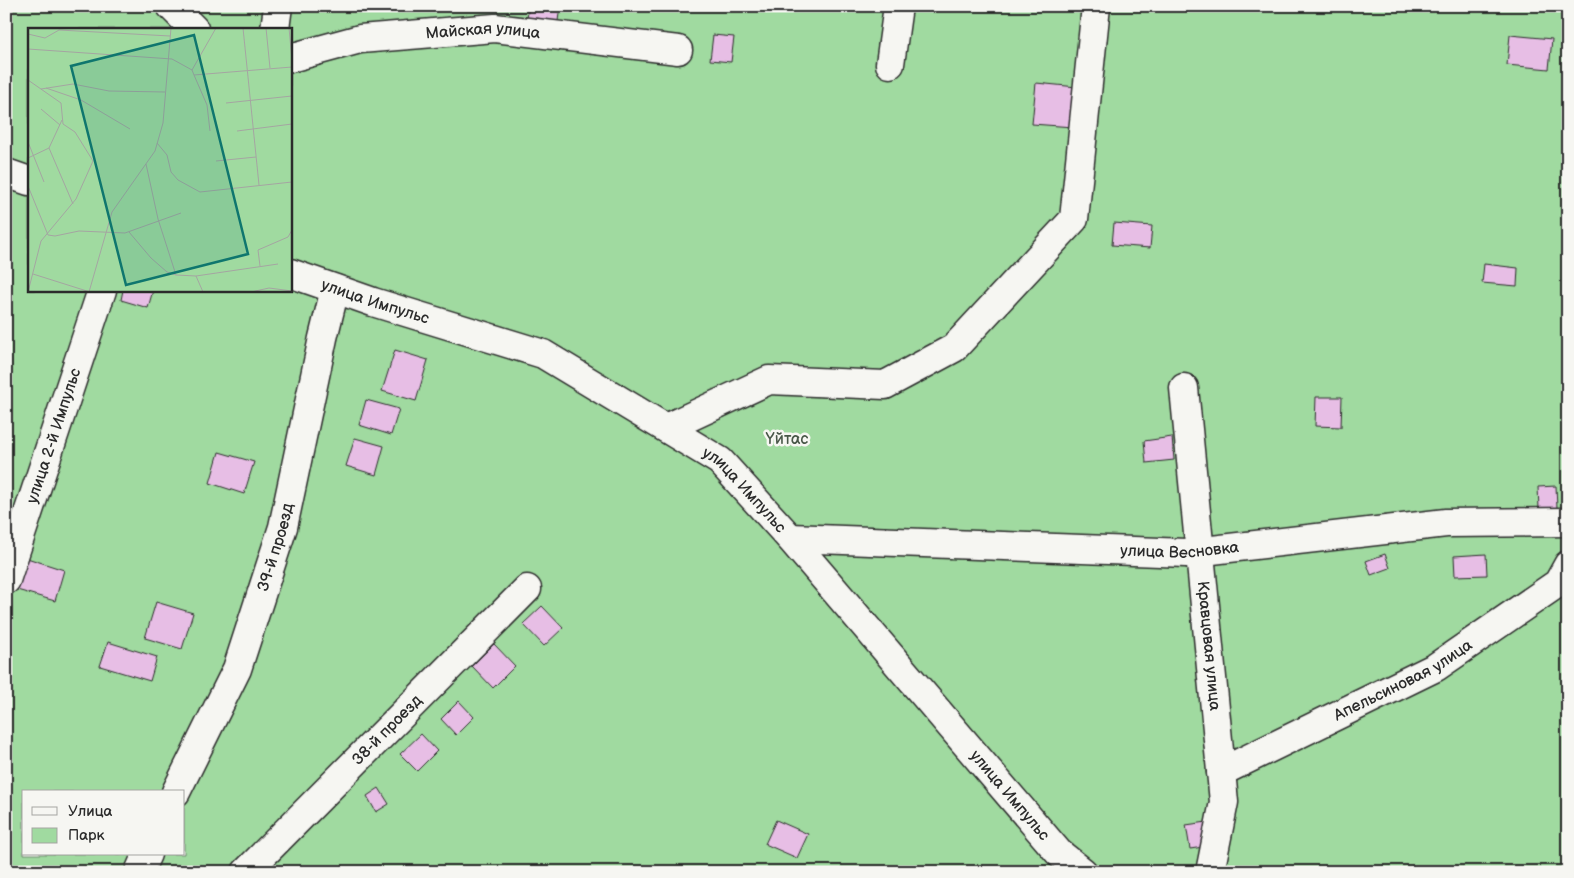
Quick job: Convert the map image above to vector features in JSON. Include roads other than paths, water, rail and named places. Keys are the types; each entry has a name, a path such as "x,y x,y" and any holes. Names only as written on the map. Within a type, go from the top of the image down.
{"street":[{"path":"170,6 193,28"},
{"path":"275,28 278,6"},
{"path":"890,64 898,6"},
{"path":"666,428 769,380 885,384 954,348 1074,219 1096,6"},
{"name":"Майская улица","path":"291,58 360,39 494,28 678,50"},
{"path":"6,173 28,181"},
{"name":"улица Импульс","path":"291,273 373,302 544,354 720,461 790,538 1059,853 1083,872"},
{"name":"39-й проезд","path":"177,790 237,669 280,537 335,289"},
{"name":"улица 2-й Импульс","path":"6,580 102,291"},
{"name":"Кравцовая улица","path":"1184,388 1224,802 1210,872"},
{"name":"улица Весновка","path":"790,538 1186,553 1446,523 1568,522"},
{"name":"Апельсиновая улица","path":"1221,772 1436,667 1558,583 1568,565"},
{"name":"38-й проезд","path":"246,872 527,589"},
{"path":"139,872 146,856"}],"park label":[{"name":"Үйтас","path":"787,439"}]}
